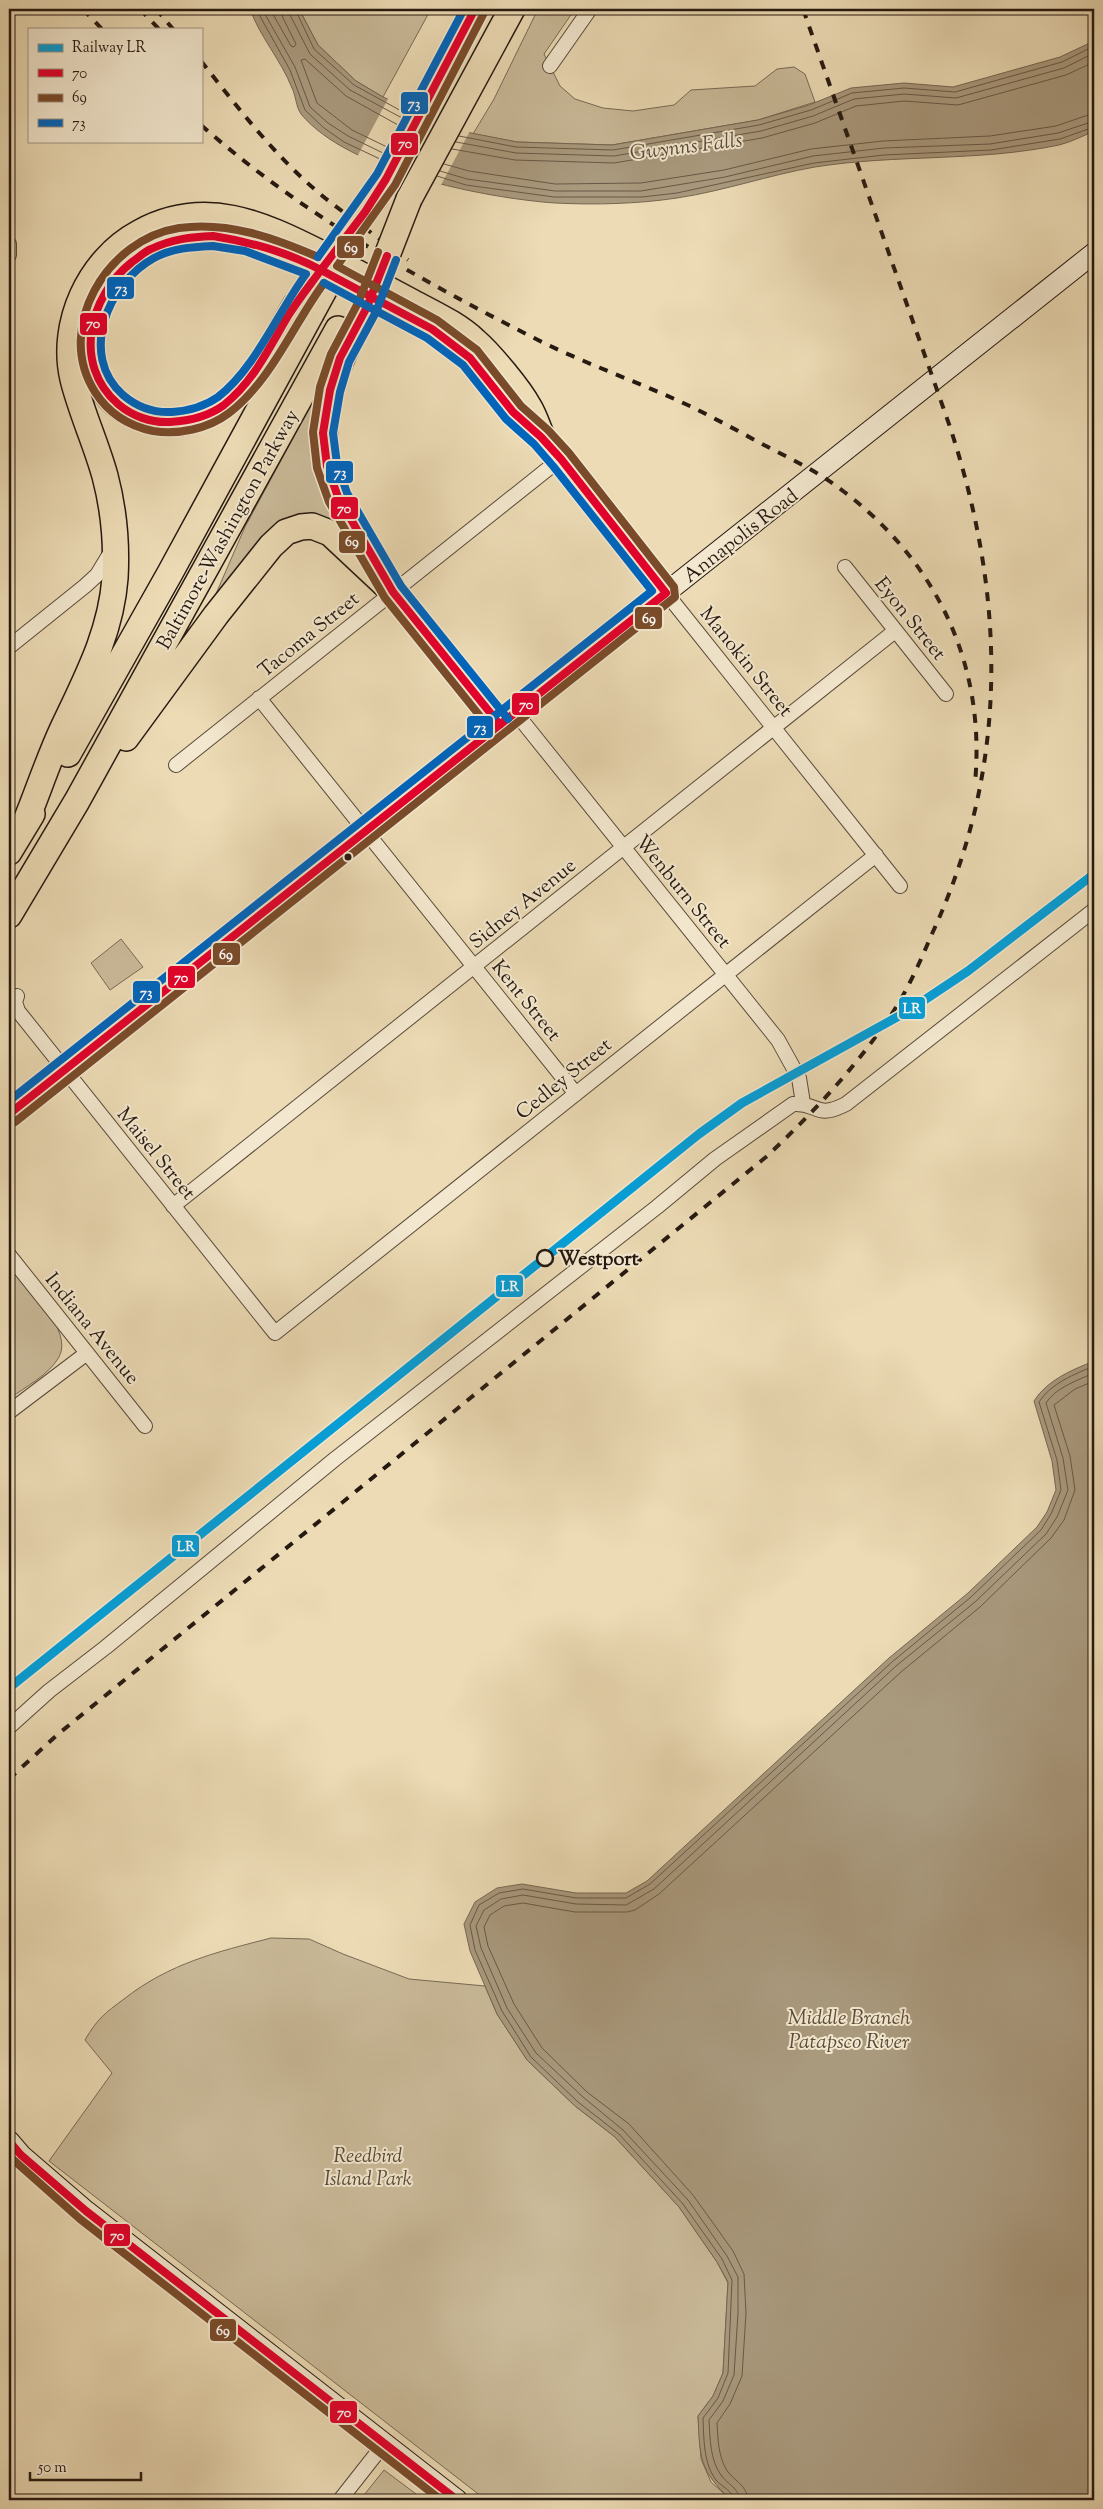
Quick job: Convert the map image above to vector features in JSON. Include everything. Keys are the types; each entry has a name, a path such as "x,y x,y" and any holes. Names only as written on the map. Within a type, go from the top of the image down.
{"highway":[{"name":"Baltimore-Washington Parkway","path":"9,915 77,801 344,333 409,199 512,9"},
{"path":"470,15 375,198 303,310 237,394 216,410 191,420 163,423 138,417 126,410 104,390 92,361 91,333 99,304 104,292 124,268 149,249 164,241 199,234 234,238 272,250 315,267 447,338 468,356 516,415 543,439"},
{"path":"23,828 62,730 93,665 106,629 115,582 115,545 111,505 104,475 72,377 72,330 85,289 100,266 134,235 174,218 216,215 266,229 334,260 462,330 488,354 529,407 543,439"},
{"name":"Baltimore-Washington Parkway","path":"9,852 170,573 303,310"},
{"path":"344,333 340,358 326,404 323,433 324,450 338,497 393,592"},
{"path":"77,801 146,713 222,608 271,546 286,532 312,526 330,533 393,592"}],"main road":[{"name":"Annapolis Road","path":"9,1114 1094,253"},
{"path":"9,2141 28,2162 86,2211 457,2500"}],"street":[{"path":"550,66 590,9"},
{"path":"9,244 9,255"},
{"name":"Manokin Street","path":"543,439 900,886"},
{"name":"Tacoma Street","path":"176,765 559,460"},
{"path":"9,647 96,575 115,545"},
{"name":"Eyon Street","path":"844,568 946,694"},
{"path":"393,592 508,719"},
{"name":"Sidney Avenue","path":"173,1206 895,631"},
{"name":"Kent Street","path":"260,698 576,1094"},
{"name":"Wenburn Street","path":"508,719 623,848 778,1040 799,1078 803,1103"},
{"name":"Cedley Street","path":"275,1333 876,855"},
{"path":"9,1727 49,1690 106,1647 335,1459 657,1207 715,1159 793,1104 803,1103 815,1110 826,1112 846,1104 1094,910"},
{"name":"Maisel Street","path":"17,996 15,1002 18,1011 275,1333"},
{"name":"Indiana Avenue","path":"9,1255 145,1426"},
{"path":"9,1412 87,1353"},
{"path":"340,2500 384,2444"}],"green space":[{"path":"299,9 431,9 383,97 356,81 318,45"},
{"path":"538,9 575,9 544,54 560,86 575,99 603,108 633,111 674,105 691,90 755,86 777,69 794,67 805,74 815,102 758,120 612,145 517,142 473,134 494,99"},
{"path":"326,377 318,405 354,538 317,517 215,596 245,527"},
{"path":"121,939 143,967 110,990 91,963"},
{"path":"9,1263 46,1308 60,1334 62,1346 59,1357 49,1369 9,1399"},
{"name":"Reedbird Island Park","path":"271,1938 309,1939 409,1979 485,1986 497,2014 527,2060 575,2106 615,2137 679,2207 717,2262 728,2283 723,2373 713,2396 698,2416 701,2459 711,2482 731,2500 486,2500 49,2161 112,2073 85,2040 102,2017 141,1987 176,1968 232,1948"},
{"path":"384,2470 424,2500 360,2500"}],"water":[{"name":"Gwynns Falls","path":"250,9 299,9 318,45 356,81 383,97 456,130 517,142 612,145 758,120 809,105 851,88 904,83 953,87 1060,57 1094,41 1094,131 1063,144 1029,150 968,156 876,160 815,167 695,195 662,200 585,204 526,200 456,188 419,178 383,166 351,151 322,134 299,111 287,78 259,29"},
{"name":"Middle Branch Patapsco River","path":"1094,1361 1094,2500 731,2500 720,2490 703,2462 699,2443 698,2416 713,2396 723,2373 728,2282 717,2262 679,2207 615,2137 575,2106 527,2060 497,2014 470,1951 464,1924 475,1902 497,1888 522,1884 576,1893 626,1893 647,1881 889,1658 968,1593 1037,1527 1047,1512 1056,1490 1052,1461 1034,1401 1053,1381"}],"pier":[{"path":"389,97 430,117 470,131 441,185 403,175 357,157"}],"railway":[{"path":"83,9 101,28"},
{"path":"140,9 158,28"},
{"path":"156,9 172,28"},
{"path":"9,1779 57,1735 766,1157 818,1106 865,1051 909,985 923,956 957,873 975,810 986,747 991,684 990,620 982,556 969,492 950,427 803,9"},
{"path":"202,62 259,133 307,183 408,260"},
{"path":"202,126 280,188 406,269 538,340 692,407 795,461 834,484 876,519 905,550 929,583 948,619 963,657 972,698 976,739 975,783"}],"rail line":[{"name":"LR","path":"9,1688 699,1134 742,1103 908,1011 968,971 1094,874"}],"transit line":[{"name":"73","path":"318,257 377,174 464,9"},
{"name":"70","path":"321,270 365,212 386,179 475,9"},
{"name":"69","path":"15,1122 675,597 674,587 569,453 548,430 521,406 477,350 437,320 337,266 395,185 484,13"},
{"name":"69","path":"318,257 285,243 233,229 197,226 179,228 153,236 130,249 110,268 95,290 85,315 81,341 84,367 95,392 107,407 120,418 136,426 153,431 172,432 202,427 221,419 229,413 257,385 281,352 324,283"},
{"name":"70","path":"213,236 268,248 321,270 292,310 252,375 235,396 224,405 205,415 177,421 149,420 136,415 118,404 104,388 95,370 91,350 92,331 97,311 105,293 117,276 146,252 174,241 213,236"},
{"name":"73","path":"213,246 245,251 306,274 255,356 231,385 218,397 202,405 178,411 165,412 140,406 123,395 110,379 102,360 101,341 104,321 112,302 123,284 138,269 154,258 175,250 213,246"},
{"name":"69","path":"378,252 358,303 331,354 320,387 313,432 317,468 329,502 385,598 492,731"},
{"name":"70","path":"387,256 367,307 340,358 330,390 323,433 327,466 338,497 393,592 500,725"},
{"name":"73","path":"396,260 376,312 349,362 340,392 333,433 337,464 347,493 401,586 508,719"},
{"name":"70","path":"9,1114 666,593 561,459 541,437 513,412 470,358 432,329 321,270"},
{"name":"73","path":"9,1101 652,591 553,466 534,444 506,419 463,365 427,338 324,283"},
{"name":"70","path":"9,2141 21,2155 86,2211 457,2500"},
{"name":"69","path":"9,2156 80,2219 441,2500"}],"place":[{"name":"Westport","path":"545,1258"}]}
